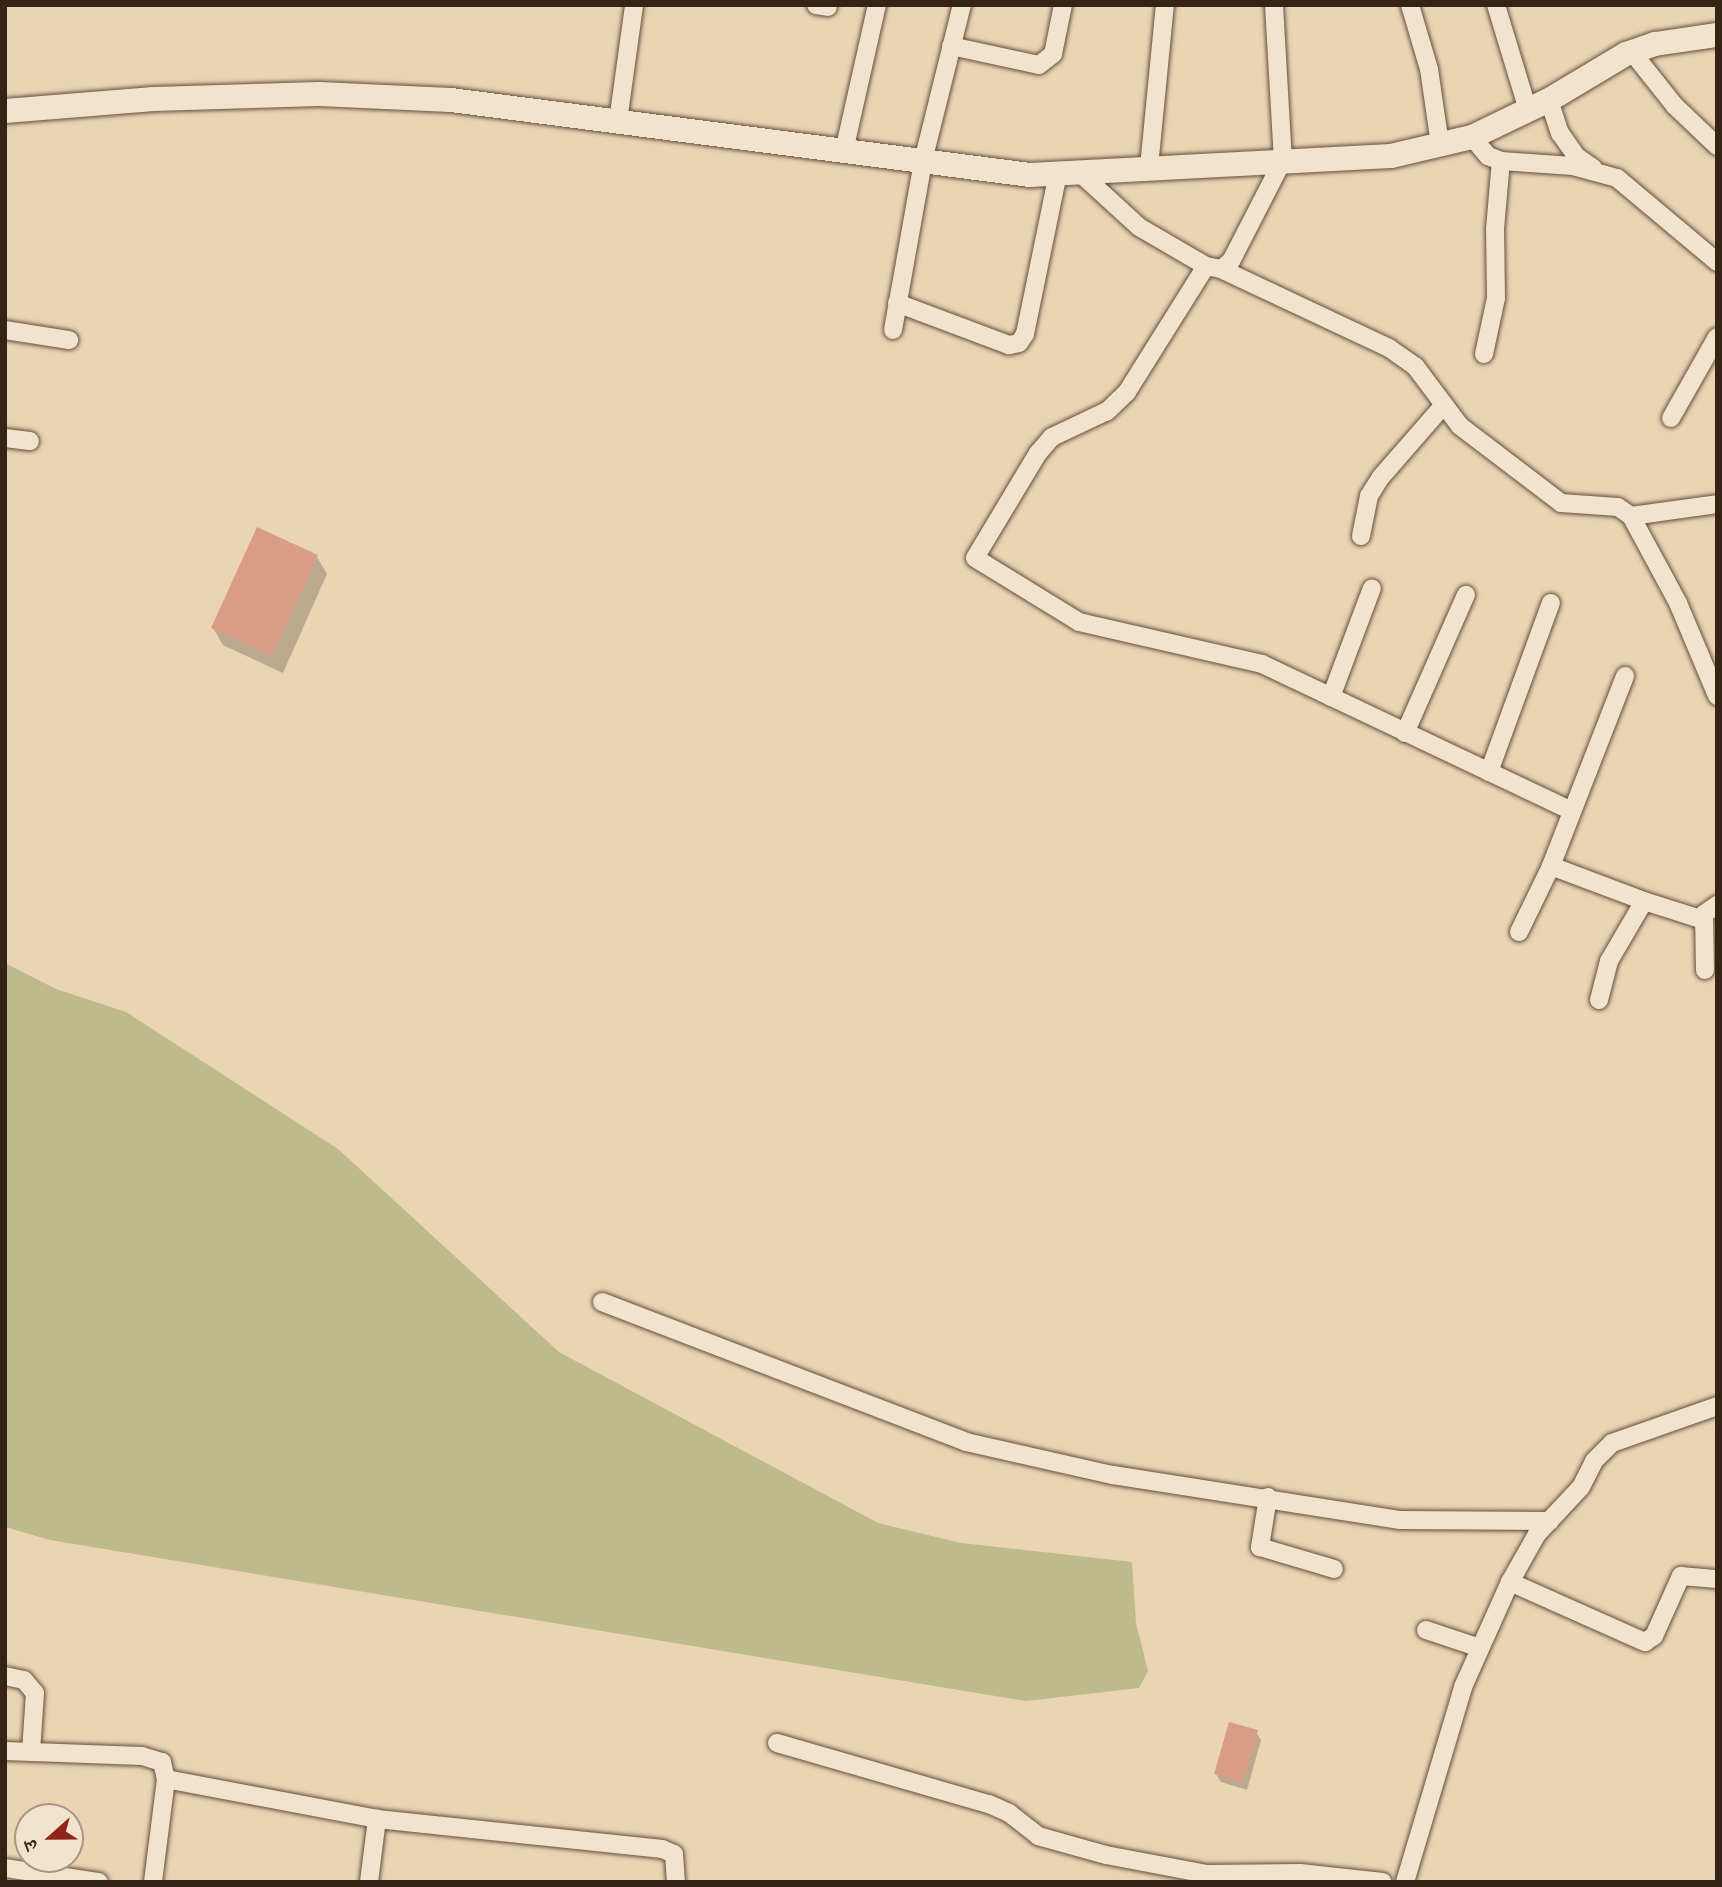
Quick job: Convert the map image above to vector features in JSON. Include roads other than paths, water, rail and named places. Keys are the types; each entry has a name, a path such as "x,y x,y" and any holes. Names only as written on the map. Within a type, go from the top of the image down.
{"street":[{"path":"618,121 634,5"},
{"path":"844,150 877,5"},
{"path":"893,330 923,161 962,5"},
{"path":"951,46 1039,65 1053,54 1063,5"},
{"path":"1149,167 1165,5"},
{"path":"1274,5 1283,160 1231,261 1213,267 1127,392 1107,411 1052,437 975,558 1079,622 1262,664 1572,811"},
{"path":"1410,5 1429,69 1440,144"},
{"path":"1496,5 1539,105 1576,156 1599,172 1632,189 1717,262"},
{"path":"5,111 153,99 319,94 451,100 1030,175 1391,156 1472,137 1539,105 1632,52 1717,35"},
{"path":"1632,52 1675,106 1717,146"},
{"path":"1472,137 1488,156 1501,162 1573,166 1599,172"},
{"path":"1484,354 1496,298 1495,229 1501,162"},
{"path":"1068,172 1139,228 1213,267 1389,348 1415,366 1442,407 1520,476 1561,503 1618,507 1631,516 1678,603 1717,696"},
{"path":"897,303 1009,345 1019,343 1026,334 1068,172"},
{"path":"5,330 69,340"},
{"path":"1671,418 1717,337"},
{"path":"1361,536 1369,496 1386,468 1442,407"},
{"path":"5,438 30,442"},
{"path":"1631,516 1717,504"},
{"path":"1331,697 1372,588"},
{"path":"1405,733 1466,595"},
{"path":"1489,772 1551,603"},
{"path":"1519,932 1551,866 1625,676"},
{"path":"1551,866 1704,920"},
{"path":"1600,1000 1609,961 1644,901"},
{"path":"1705,970 1704,920 1717,905"},
{"path":"602,1301 966,1442 1113,1475 1268,1497 1401,1520 1550,1521"},
{"path":"1405,1882 1463,1687 1510,1582 1537,1534 1581,1487 1594,1461 1612,1443 1717,1406"},
{"path":"1268,1497 1260,1547 1334,1569"},
{"path":"1510,1582 1645,1642 1654,1636 1681,1576 1717,1580"},
{"path":"1426,1630 1480,1648"},
{"path":"5,1676 24,1680 36,1693 31,1752"},
{"path":"777,1743 989,1804 1009,1813 1038,1836 1106,1855 1208,1874 1300,1873 1363,1876 1382,1882"},
{"path":"5,1751 153,1758 166,1768 153,1882"},
{"path":"166,1779 377,1819 662,1849 674,1854 676,1882"},
{"path":"369,1882 377,1819"},
{"path":"5,1868 99,1882"}]}
